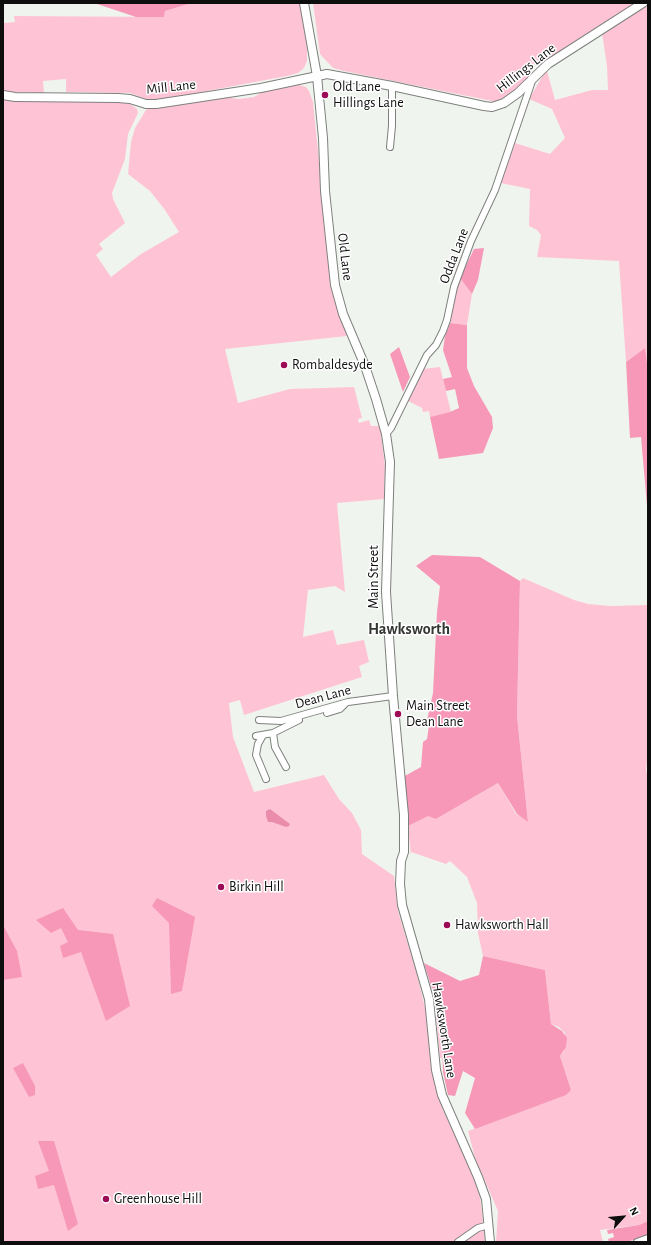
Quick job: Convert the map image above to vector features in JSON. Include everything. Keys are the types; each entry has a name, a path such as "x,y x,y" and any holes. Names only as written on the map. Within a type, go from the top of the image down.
{"street":[{"name":"Old Lane","path":"304,3 317,76 323,138 325,191 335,285 343,314 376,399 386,434"},
{"name":"Hillings Lane","path":"317,76 327,74 336,75 484,106 504,104 548,64 643,3"},
{"name":"Mill Lane","path":"3,95 15,97 118,98 130,99 146,104 156,104 261,88 317,76"},
{"name":"Odda Lane","path":"386,434 391,428 427,356 436,345 443,331 456,281 471,241 495,190 532,79"},
{"path":"390,147 392,126 392,86"},
{"name":"Main Street","path":"386,434 390,462 386,592 393,696 404,815"},
{"name":"Dean Lane","path":"259,720 281,722 348,702 393,696"},
{"path":"256,736 273,733 294,721 340,709 348,702"},
{"path":"273,733 275,747 286,767"},
{"path":"263,735 258,744 256,755 266,779"},
{"name":"Hawksworth Lane","path":"404,815 404,852 400,884 402,904 429,999 432,1018 432,1044 442,1095 478,1177 486,1199 490,1242"},
{"path":"458,1242 478,1228 489,1225"}],"shaded area":[{"path":"94,3 192,3 165,11 164,17 136,17"},
{"path":"192,3 301,3 307,47 307,61 304,68 298,73 287,76 159,100 149,100 130,93 66,92 66,79 43,81 44,93 3,92 3,22 15,22 14,16 164,17 165,11"},
{"path":"313,3 635,3 542,64 536,60 529,78 497,102 333,68 320,54"},
{"path":"648,4 648,370 645,348 626,362 619,261 537,257 541,235 537,230 529,226 530,189 501,183 515,143 550,154 565,138 552,109 529,99 542,77 547,71 555,100 592,90 608,90 607,66 602,33"},
{"path":"292,85 306,87 313,102 331,279 338,309 347,336 225,349 238,403 290,389 354,387 362,418 358,419 359,423 369,420 371,426 380,426 385,466 384,499 337,503 345,592 335,586 308,590 303,637 333,630 337,645 364,640 369,662 359,666 362,677 244,715 240,700 229,703 233,737 254,792 324,775 339,799 352,813 361,830 362,854 394,876 398,911 417,975 427,1016 431,1070 442,1108 475,1177 480,1196 485,1242 3,1242 3,99 127,102 137,109 138,113 128,134 125,159 112,193 113,199 125,223 99,244 103,249 96,255 111,277 141,254 179,232 165,210 150,191 128,174 131,142 135,128 146,110 149,108 225,97 239,99 254,97 266,90"},
{"path":"484,248 478,280 472,294 460,278 474,249"},
{"path":"460,278 472,294 467,325 450,323 453,299"},
{"path":"450,323 467,325 467,368 474,386 492,417 493,428 483,453 439,459 430,417 459,408 455,389 446,391 443,379 452,377 443,350 445,336"},
{"path":"399,347 410,377 403,392 390,354"},
{"path":"645,348 648,370 648,517 641,437 630,438 626,362"},
{"path":"440,367 451,412 430,417 429,411 423,412 422,408 406,400 423,369"},
{"path":"432,555 480,557 520,581 517,716 528,822 517,814 498,783 436,819 428,816 408,826 403,777 421,767 423,742 427,739 429,726 426,725 433,693 437,612 440,586 416,566"},
{"path":"523,578 574,600 588,604 610,606 648,605 648,751 646,771 648,772 648,1221 639,1225 600,1230 603,1242 496,1242 498,1211 475,1158 468,1131 565,1095 571,1090 560,1056 564,1051 565,1033 559,1027 551,1024 545,970 483,956 478,933 477,903 467,877 450,861 446,864 411,852 411,856 408,826 428,815 436,819 498,783 516,814 528,821 517,716 520,581"},
{"path":"270,809 290,824 289,826 286,827 268,822 266,811"},
{"path":"157,898 195,917 182,991 171,994 169,923 152,906"},
{"path":"63,908 78,930 113,934 130,1006 106,1021 81,952 63,958 60,946 68,942 61,928 51,933 36,920"},
{"path":"3,925 17,951 22,977 3,980"},
{"path":"483,956 545,970 551,1024 562,1031 567,1038 566,1047 560,1056 571,1090 566,1095 475,1129 465,1113 475,1078 463,1071 455,1096 448,1095 443,1072 441,1018 424,963 460,981 479,975"},
{"path":"436,1003 441,1018 442,1058 440,1058"},
{"path":"23,1063 35,1086 35,1095 29,1097 13,1068"},
{"path":"38,1141 54,1141 78,1224 68,1231 54,1185 38,1189 35,1176 49,1171"},
{"path":"648,1221 648,1236 630,1241 609,1242 608,1239 614,1237 613,1233 608,1234 607,1230 639,1225"}],"place":[{"name":"Old Lane Hillings Lane","path":"325,95"},
{"name":"Rombaldesyde","path":"284,365"},
{"name":"Main Street Dean Lane","path":"398,714"},
{"name":"Birkin Hill","path":"221,887"},
{"name":"Hawksworth Hall","path":"447,925"},
{"name":"Greenhouse Hill","path":"106,1199"}],"district":[{"name":"Hawksworth","path":"409,629"}]}
